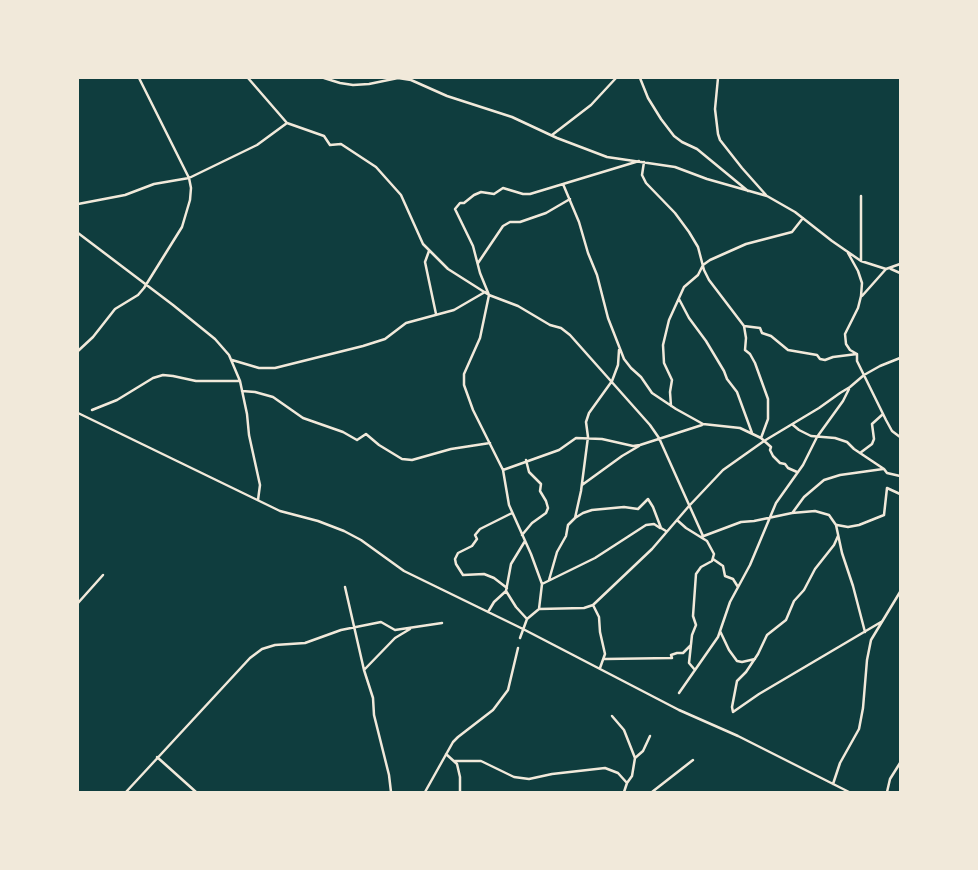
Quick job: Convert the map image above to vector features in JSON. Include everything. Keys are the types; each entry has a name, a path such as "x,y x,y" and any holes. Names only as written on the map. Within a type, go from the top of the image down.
{"street":[{"path":"78,351 93,337 115,309 138,295 147,284 182,228 190,200 191,188 189,178 139,78"},
{"path":"248,78 287,123 324,136 330,145 341,144 376,167 401,195 418,233 429,251 448,269 490,295 518,306 550,325 566,331 612,381 616,388 642,414 659,438 702,536 712,548 713,558 723,566 724,576 733,579 738,587"},
{"path":"324,78 340,83 353,84 369,84 398,78 411,80 447,96 512,117 607,157 675,167 749,192 767,196 785,205 847,252 862,261 900,273"},
{"path":"551,135 591,105 616,78"},
{"path":"640,78 648,98 674,136 697,149 749,192"},
{"path":"718,78 715,109 720,140 767,196"},
{"path":"78,204 125,195 154,184 189,178 257,145 287,123"},
{"path":"539,609 542,584 512,513 502,470 467,395 463,379 480,338 490,295 473,246 455,209 460,203 464,203 481,192 494,194 503,188 523,194 530,194 639,161"},
{"path":"644,162 642,175 646,183 675,213 689,232 698,247 702,265 709,280 744,326 745,350 750,354 755,363 768,399 768,419 761,438"},
{"path":"564,184 597,275 604,308 624,359 641,377 652,393 671,406 703,424 740,428 752,433 771,447 770,450 773,456 780,463 797,472"},
{"path":"861,196 862,261"},
{"path":"478,264 503,226 510,222 520,222 546,214 570,199"},
{"path":"671,406 670,392 672,380 664,363 663,345 670,320 684,287 698,275 702,265 746,244 792,232 803,218"},
{"path":"78,233 147,284 216,339 224,348 240,382 260,485 258,500"},
{"path":"429,251 425,262 436,315"},
{"path":"847,252 858,271 862,283 858,308 845,334 850,350 857,354"},
{"path":"891,269 900,264"},
{"path":"861,296 886,269"},
{"path":"231,360 259,368 275,368 373,343 391,335 406,323 463,306 485,292"},
{"path":"678,298 739,396 752,433"},
{"path":"744,326 760,328 762,333 771,336 788,350 817,355 820,359 825,360 857,354"},
{"path":"575,518 582,485 588,437 586,422 589,413 612,381 618,365 619,348"},
{"path":"857,354 857,361 883,414 892,430 900,437"},
{"path":"520,638 527,619 539,609 584,608 593,605 652,548 723,470 764,441 850,387 864,375 900,358"},
{"path":"92,410 117,400 153,378 163,375 196,381 240,382"},
{"path":"679,693 720,631 727,609 782,494 808,456 817,437 843,401 850,387"},
{"path":"242,391 256,392 273,397 303,418 343,432 357,440 366,434 379,445 402,459 412,460 451,449 490,442"},
{"path":"78,413 280,511 318,521 344,531 361,540 404,571 523,629 679,710 738,736 849,792"},
{"path":"860,453 872,444 874,439 872,424 883,414"},
{"path":"582,485 622,456 640,446 703,424"},
{"path":"793,424 799,430 817,437 841,439 887,473 900,476"},
{"path":"502,470 558,450 576,438 588,437 640,446"},
{"path":"522,535 532,523 546,513 548,508 540,491 541,484 529,472 526,460"},
{"path":"792,512 804,496 824,480 831,477 884,469"},
{"path":"837,525 848,527 859,525 884,515 887,488 900,494"},
{"path":"550,580 559,546 566,536 568,525 575,518 592,510 624,507 638,509 648,499 661,528"},
{"path":"677,520 686,528 702,536 734,524 792,512 815,511 826,514 836,524 864,632"},
{"path":"512,513 480,529 475,535 477,539 472,546 458,553 455,559 463,575 484,574 494,578 506,589 516,608 527,619"},
{"path":"542,584 595,558 646,525 654,524 666,531"},
{"path":"838,536 834,545 815,569 804,590 794,601 786,620 767,635 755,659 736,683 732,706 733,712 759,694 881,622"},
{"path":"488,612 506,589 511,564 525,541"},
{"path":"695,670 690,663 692,635 696,625 693,616 696,574 701,567 713,558"},
{"path":"78,603 104,574"},
{"path":"345,587 372,698 391,792"},
{"path":"833,784 840,763 858,729 863,708 867,660 871,640 900,592"},
{"path":"593,605 599,617 605,654 605,659 600,668"},
{"path":"126,792 250,658 262,649 275,645 305,643 341,630 381,622 395,630 442,623"},
{"path":"364,670 395,638 414,628"},
{"path":"720,631 729,650 737,661 742,662 755,659"},
{"path":"605,659 672,658 671,656 677,652 683,652 692,644"},
{"path":"425,792 446,754 458,737 494,710 508,690 518,648"},
{"path":"612,716 624,730 635,758 632,776 624,792"},
{"path":"635,758 643,751 650,736"},
{"path":"446,754 457,764 460,792"},
{"path":"157,757 196,792"},
{"path":"652,792 693,760"},
{"path":"454,761 481,761 514,777 529,779 552,774 605,768 618,773 627,783"},
{"path":"887,792 892,774 900,763"}]}
